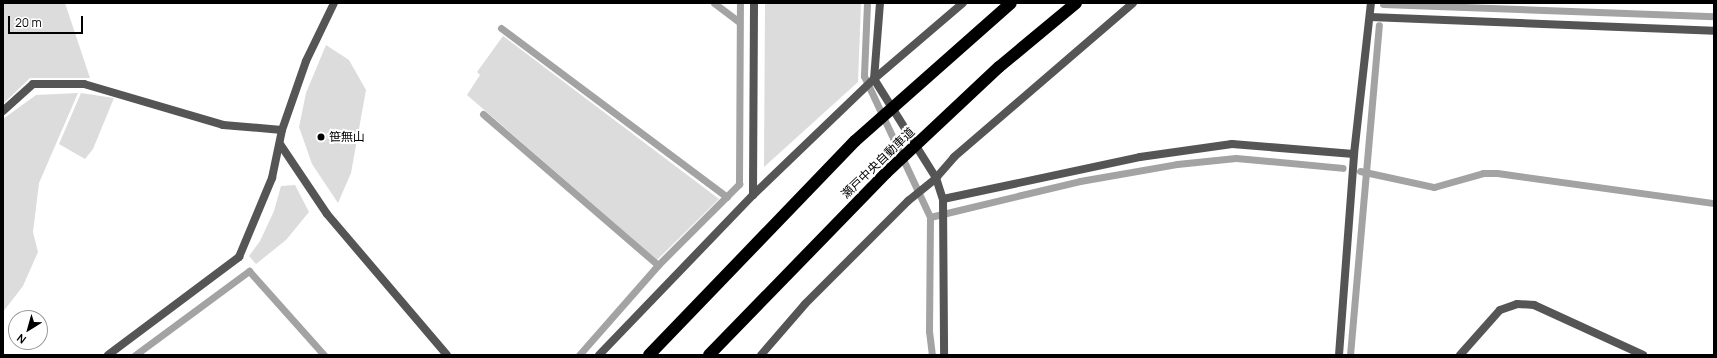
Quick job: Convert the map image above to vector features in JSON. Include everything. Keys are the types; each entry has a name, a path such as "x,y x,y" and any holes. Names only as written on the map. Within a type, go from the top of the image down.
{"highway":[{"path":"649,355 855,141 1011,3"},
{"name":"瀬戸中央自動車道","path":"709,355 886,173 1000,67 1076,3"}],"street":[{"path":"108,355 239,257 272,178 282,130 306,61 334,3"},
{"path":"753,195 754,3"},
{"path":"880,3 873,80 936,178 944,203 945,219 942,329 944,355"},
{"path":"599,355 753,195 873,80 963,3"},
{"path":"761,355 805,304 908,201 936,178 954,157 1133,3"},
{"path":"1339,355 1354,154 1371,3"},
{"path":"1370,17 1714,31"},
{"path":"3,110 33,84 84,84 223,125 282,130"},
{"path":"280,144 327,214 447,355"},
{"path":"944,203 1140,157 1232,144 1354,154"},
{"path":"1460,355 1500,310 1517,304 1534,305 1643,355"}],"shaded area":[{"path":"3,3 65,3 90,78 30,78 3,104"},
{"path":"765,3 861,3 858,82 764,167"},
{"path":"503,36 719,199 657,260 467,95 480,75 477,72"},
{"path":"326,45 349,60 366,90 351,173 338,203 312,164 299,127 306,93"},
{"path":"78,93 39,183 33,232 38,252 23,286 3,312 3,119 36,95"},
{"path":"81,93 114,98 93,149 85,159 59,144"},
{"path":"295,185 309,212 286,240 256,264 249,256 260,241 274,211 281,186"}],"waterway":[{"path":"714,3 739,22"},
{"path":"579,355 658,265 739,184 740,3"},
{"path":"867,3 864,76 930,217 929,331 932,355"},
{"path":"1383,4 1714,16"},
{"path":"1350,355 1379,25"},
{"path":"501,28 727,197"},
{"path":"483,114 658,265"},
{"path":"930,217 1080,181 1177,164 1236,158 1343,168"},
{"path":"1360,171 1434,187 1483,173 1497,173 1714,203"},
{"path":"135,355 249,271 324,355"}],"place":[{"name":"笹無山","path":"321,137"}]}
